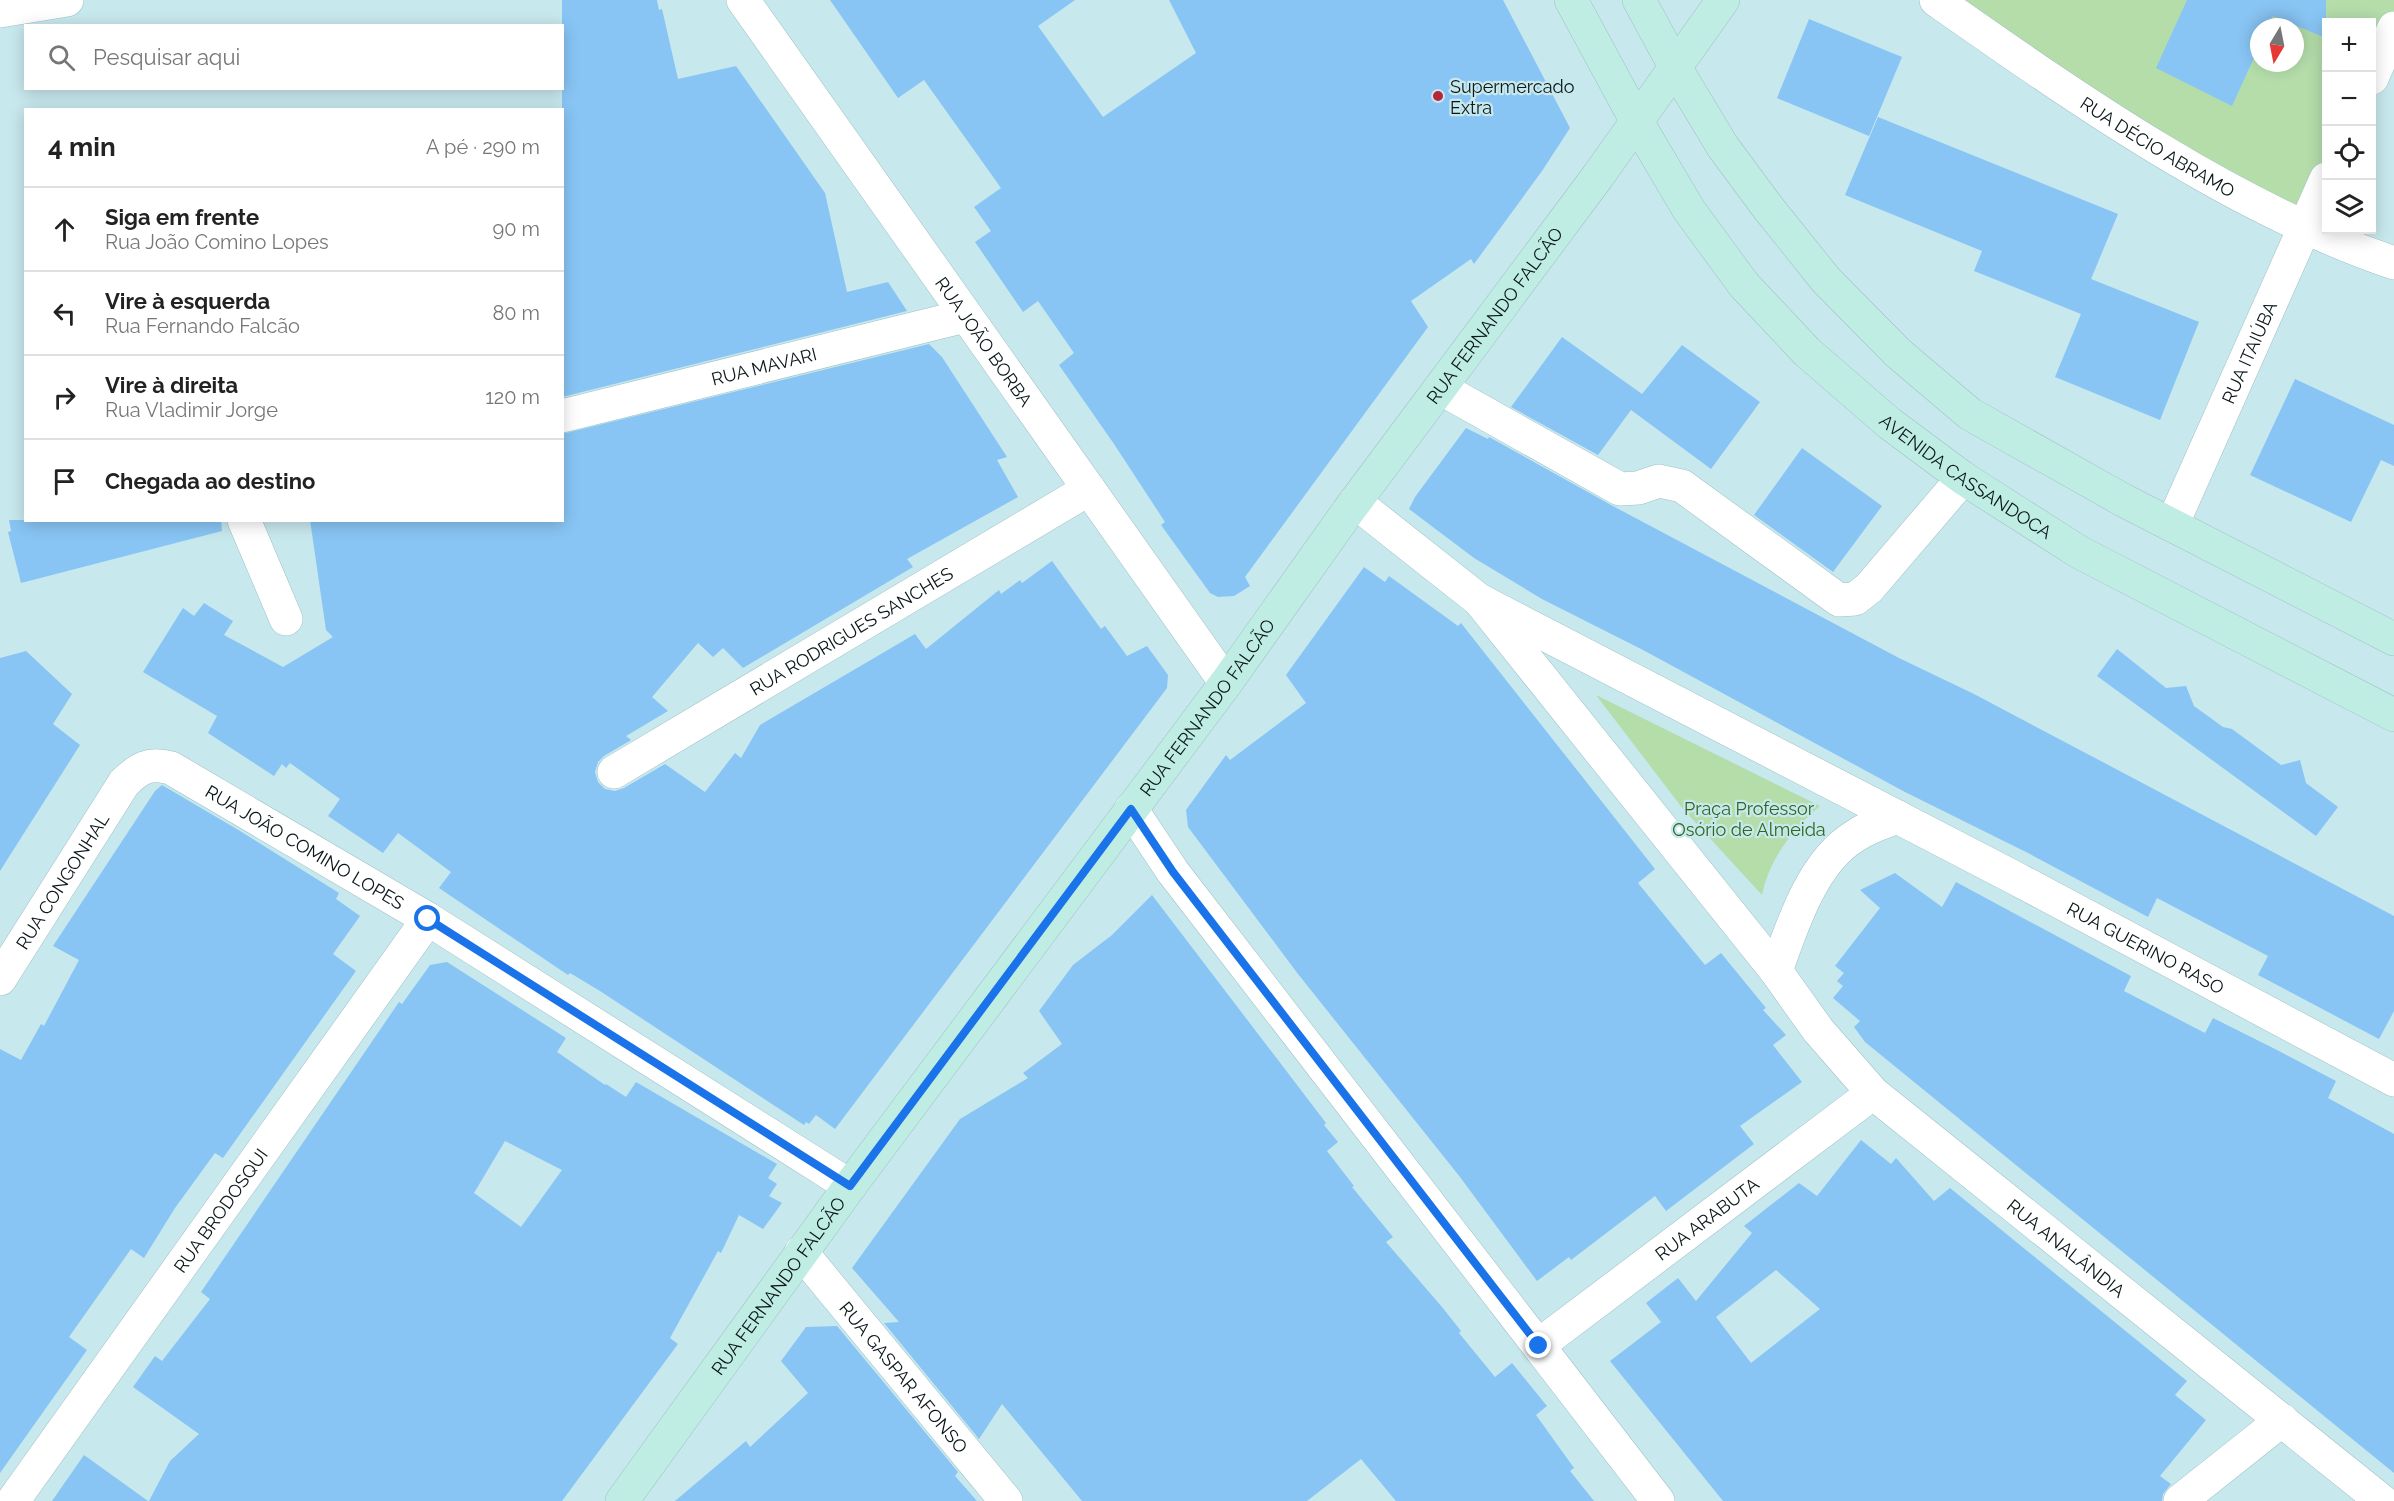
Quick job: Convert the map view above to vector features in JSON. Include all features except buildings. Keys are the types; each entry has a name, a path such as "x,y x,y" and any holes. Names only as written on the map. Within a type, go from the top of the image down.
{"street":[{"path":"0,11 67,0"},
{"name":"RUA JOÃO BORBA","path":"744,0 1226,683"},
{"name":"AVENIDA CASSANDOCA","path":"1571,0 1637,122 1689,210 1744,285 1807,352 1888,423 1963,478 2079,552 2394,715"},
{"path":"1639,0 1675,67 1723,147 1769,209 1826,280 1898,353 1970,414 2172,525 2394,639"},
{"name":"RUA FERNANDO FALCÃO","path":"622,1501 801,1252 1226,683 1355,502 1637,122 1723,0"},
{"name":"RUA DÉCIO ABRAMO","path":"1936,0 2120,124 2229,189 2358,251 2394,263"},
{"path":"2375,72 2394,28"},
{"name":"RUA ITAIÚBA","path":"2172,525 2326,180"},
{"name":"RUA MAVARI","path":"564,416 965,316"},
{"path":"1440,388 1620,489 1638,488 1659,481 1682,486 1839,600 1855,599 1869,588 1963,478"},
{"name":"RUA RODRIGUES SANCHES","path":"615,772 1089,489"},
{"path":"1355,502 1479,600 1898,818"},
{"path":"245,522 286,619"},
{"path":"1479,600 1776,971"},
{"name":"RUA JOÃO COMINO LOPES","path":"124,783 140,768 150,765 171,768 428,919 850,1186"},
{"name":"RUA CONGONHAL","path":"0,979 124,783"},
{"path":"1131,809 1179,880 1658,1501"},
{"path":"1776,971 1797,913 1820,869 1853,837 1874,825 1898,818"},
{"name":"RUA GUERINO RASO","path":"1898,818 2394,1080"},
{"name":"RUA BRODOSQUI","path":"13,1501 428,919"},
{"name":"RUA ANALÂNDIA","path":"1776,971 1818,1030 1874,1093 2382,1501"},
{"name":"RUA ARABUTA","path":"1539,1346 1874,1093"},
{"name":"RUA GASPAR AFONSO","path":"801,1252 1006,1501"},
{"path":"2180,1501 2282,1420"}],"green space":[{"path":"1951,0 2394,0 2394,20 2376,58 2376,18 2322,18 2322,170 2297,223"},
{"name":"Praça Professor Osório de Almeida","path":"1596,695 1820,806 1783,846 1770,869 1762,895 1683,809"}],"place":[{"name":"Supermercado Extra","path":"1438,96"}],"route":[{"path":"428,919 850,1186 1131,809 1173,872 1539,1346"}]}
